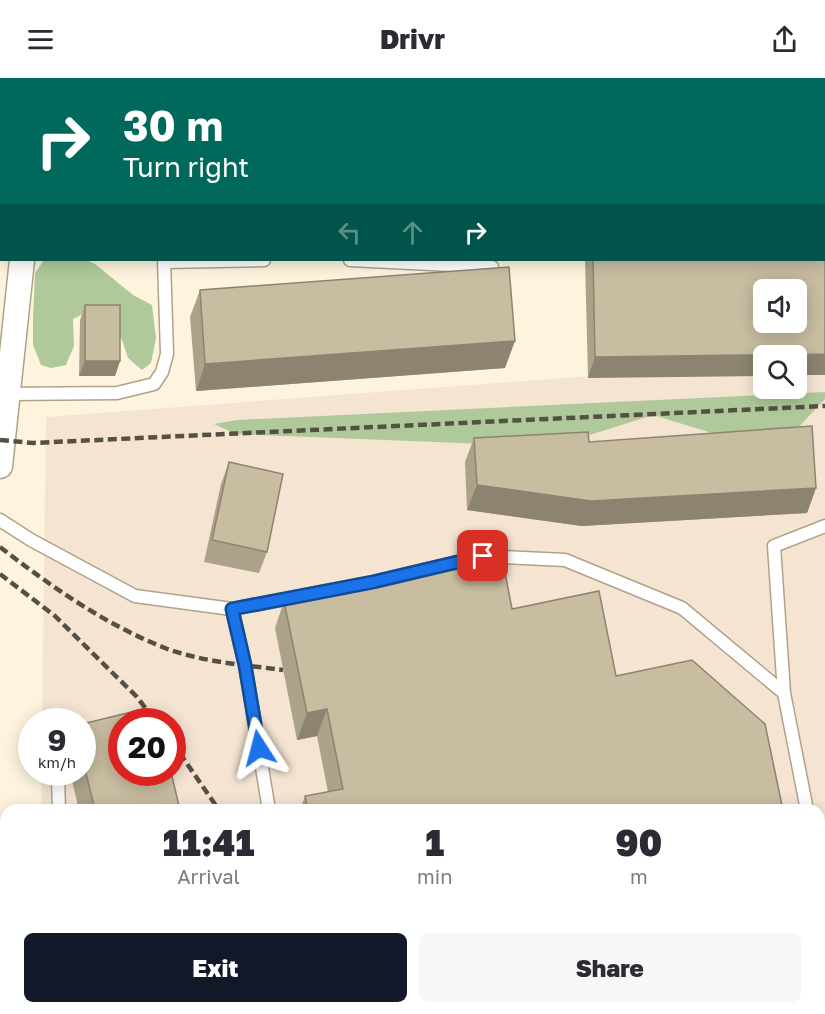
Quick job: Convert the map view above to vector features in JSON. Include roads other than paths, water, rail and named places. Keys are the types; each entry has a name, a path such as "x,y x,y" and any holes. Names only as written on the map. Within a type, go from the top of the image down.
{"street":[{"path":"0,466 22,261"}],"lane":[{"path":"8,394 117,393 154,384 162,372 167,354 164,261"},
{"path":"370,261 492,267"},
{"path":"0,520 31,540 135,596 232,609 373,582 483,556 564,560 682,608 784,693"},
{"path":"806,804 784,693 774,546 825,526"},
{"path":"232,609 245,665 268,804"},
{"path":"58,786 59,804"}],"railway":[{"path":"0,440 33,443 825,406"},
{"path":"0,547 79,604 121,628 165,648 194,657 283,670"},
{"path":"0,574 55,616 145,708"},
{"path":"186,762 215,804"}]}
